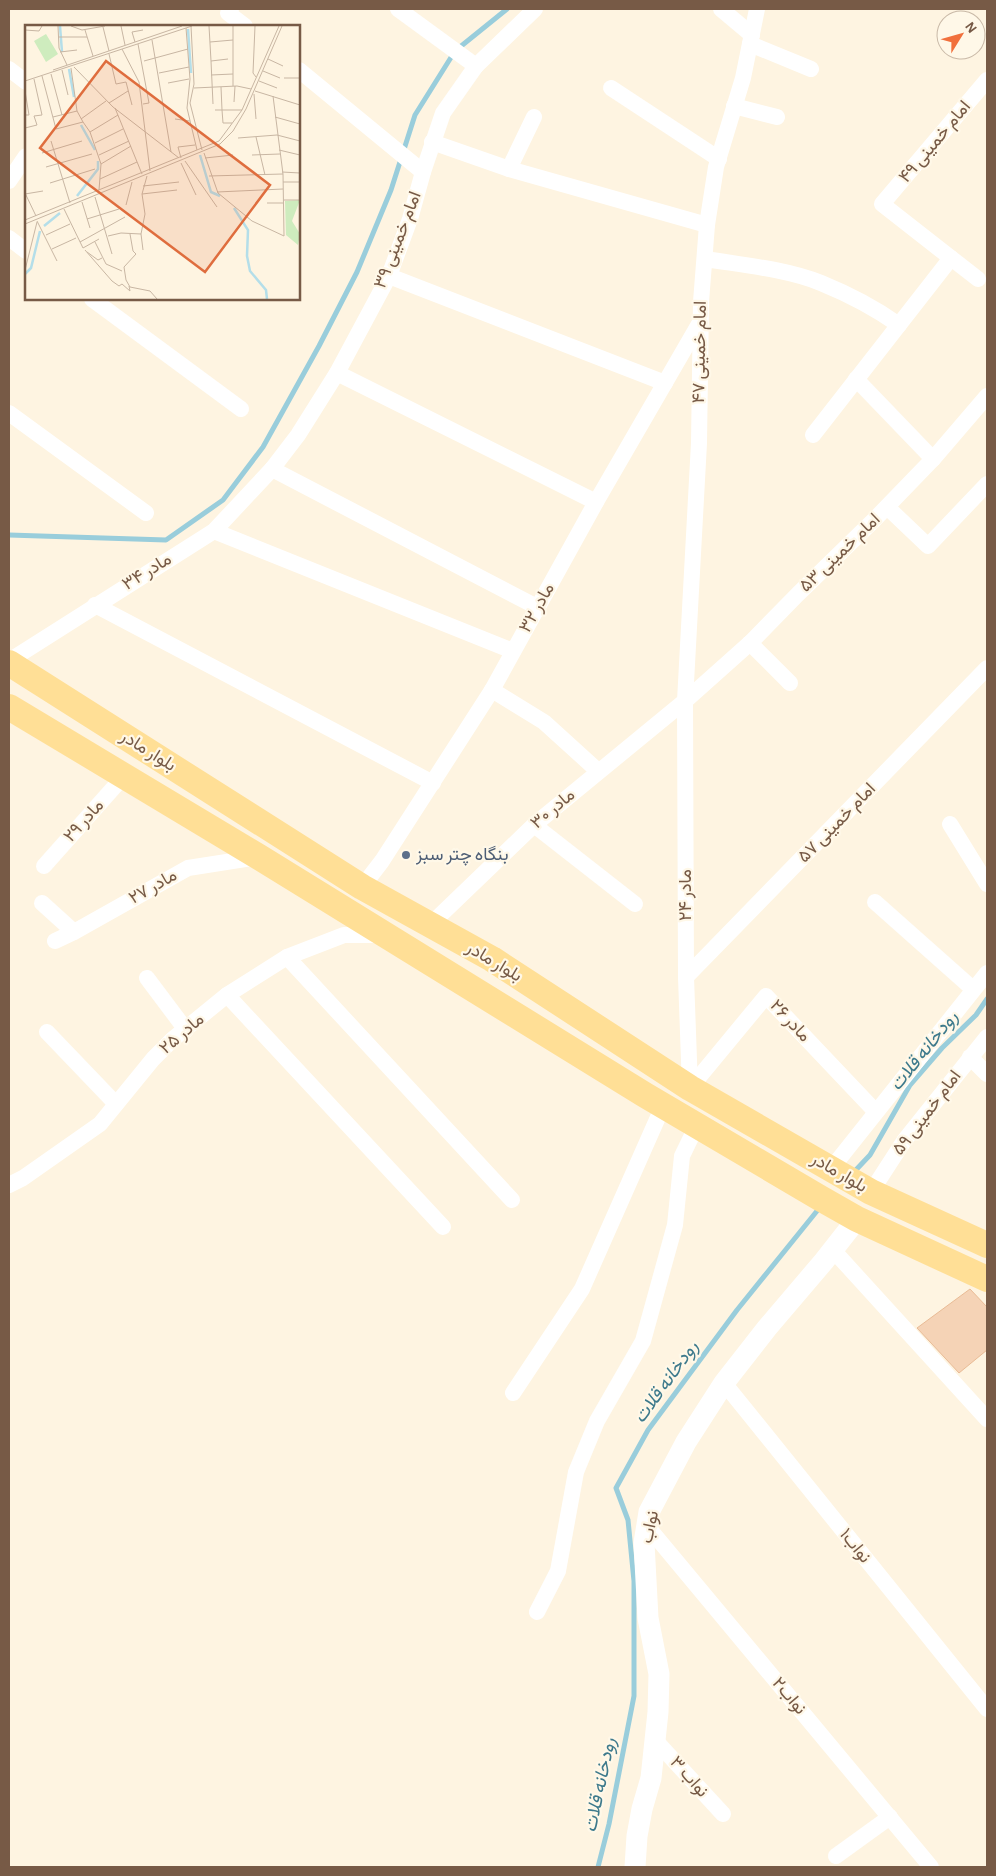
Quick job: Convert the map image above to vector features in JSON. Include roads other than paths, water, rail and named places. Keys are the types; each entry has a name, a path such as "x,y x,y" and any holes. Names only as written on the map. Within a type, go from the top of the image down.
{"main road":[{"name":"بلوار مادر","path":"9,662 362,887 492,959 690,1088 851,1180 987,1245"},
{"name":"بلوار مادر","path":"9,707 259,857 663,1106 820,1198 851,1215 987,1279"},
{"path":"473,989 492,959"}],"street":[{"path":"231,9 228,12 244,25"},
{"path":"398,9 476,66"},
{"path":"423,172 443,113 476,66 535,9"},
{"path":"721,9 751,39 811,69"},
{"name":"امام خمینی ۴۷","path":"685,701 699,443 700,322 707,225 718,159 734,106 757,9"},
{"path":"9,69 25,81"},
{"name":"امام خمینی ۳۹","path":"272,469 298,435 336,373 389,276 410,219 423,172 300,71"},
{"name":"امام خمینی ۴۹","path":"951,258 882,204 987,80"},
{"path":"611,88 718,159"},
{"path":"734,106 777,117"},
{"path":"509,169 534,117"},
{"path":"432,142 509,169 707,225"},
{"path":"9,181 25,157"},
{"path":"9,238 25,249"},
{"path":"812,435 951,258 978,279"},
{"path":"705,259 772,270 820,283 880,311 899,324"},
{"path":"389,276 665,383"},
{"path":"93,300 241,409"},
{"name":"مادر ۳۲","path":"362,887 382,861 492,690 537,606 700,322"},
{"path":"336,373 596,502"},
{"path":"856,379 933,459"},
{"name":"امام خمینی ۵۳","path":"685,701 750,643 887,507 933,459 987,396"},
{"path":"9,414 146,513"},
{"path":"272,469 537,606"},
{"name":"مادر ۳۴","path":"9,662 95,605 214,531 272,469"},
{"path":"887,507 928,546 987,484"},
{"path":"214,531 514,651"},
{"path":"95,605 433,783"},
{"path":"750,643 790,683"},
{"name":"امام خمینی ۵۷","path":"686,977 987,668"},
{"path":"492,690 544,722 598,771"},
{"name":"مادر ۳۰","path":"430,925 534,825 685,701"},
{"name":"مادر ۲۴","path":"685,701 686,977 690,1088"},
{"name":"مادر ۲۹","path":"44,866 124,776"},
{"path":"950,824 987,884"},
{"path":"534,825 635,904"},
{"name":"مادر ۲۷","path":"55,941 188,868 259,857"},
{"path":"875,902 973,990"},
{"path":"42,903 74,932"},
{"name":"مادر ۲۵","path":"9,1184 23,1178 100,1124 173,1039 228,995 287,957 344,935 384,935"},
{"path":"287,957 512,1200"},
{"path":"851,1180 875,1111 987,973"},
{"path":"147,978 186,1030"},
{"path":"228,995 443,1227"},
{"name":"مادر ۲۶","path":"690,1088 766,996 875,1111"},
{"path":"47,1032 116,1104"},
{"name":"امام خمینی ۵۹","path":"851,1180 904,1141 987,1036"},
{"path":"970,1057 987,1074"},
{"path":"513,1393 582,1289 663,1106"},
{"path":"537,1612 558,1571 576,1472 597,1421 643,1341 674,1225 682,1156 696,1125"},
{"name":"نواب","path":"635,1867 636,1836 651,1778 659,1674 648,1618 644,1544 649,1512 686,1442 724,1383 767,1328 833,1250 851,1215"},
{"path":"833,1250 987,1419"},
{"name":"نواب۱","path":"724,1383 987,1709"},
{"name":"نواب۲","path":"647,1526 931,1867"},
{"name":"نواب ۳","path":"655,1740 723,1814"},
{"path":"836,1856 890,1817"}],"waterway":[{"path":"9,535 166,540 223,500 263,447 319,346 357,272 391,190 415,115 455,51 507,9"},
{"name":"رودخانه قلات","path":"853,1173 870,1155 910,1085 942,1048 976,1015 987,999"},
{"name":"رودخانه قلات","path":"598,1867 609,1824 634,1696 634,1581 628,1520 616,1488 648,1430 737,1310 821,1206"}],"place":[{"name":"بنگاه چتر سبز","path":"406,855"}]}
